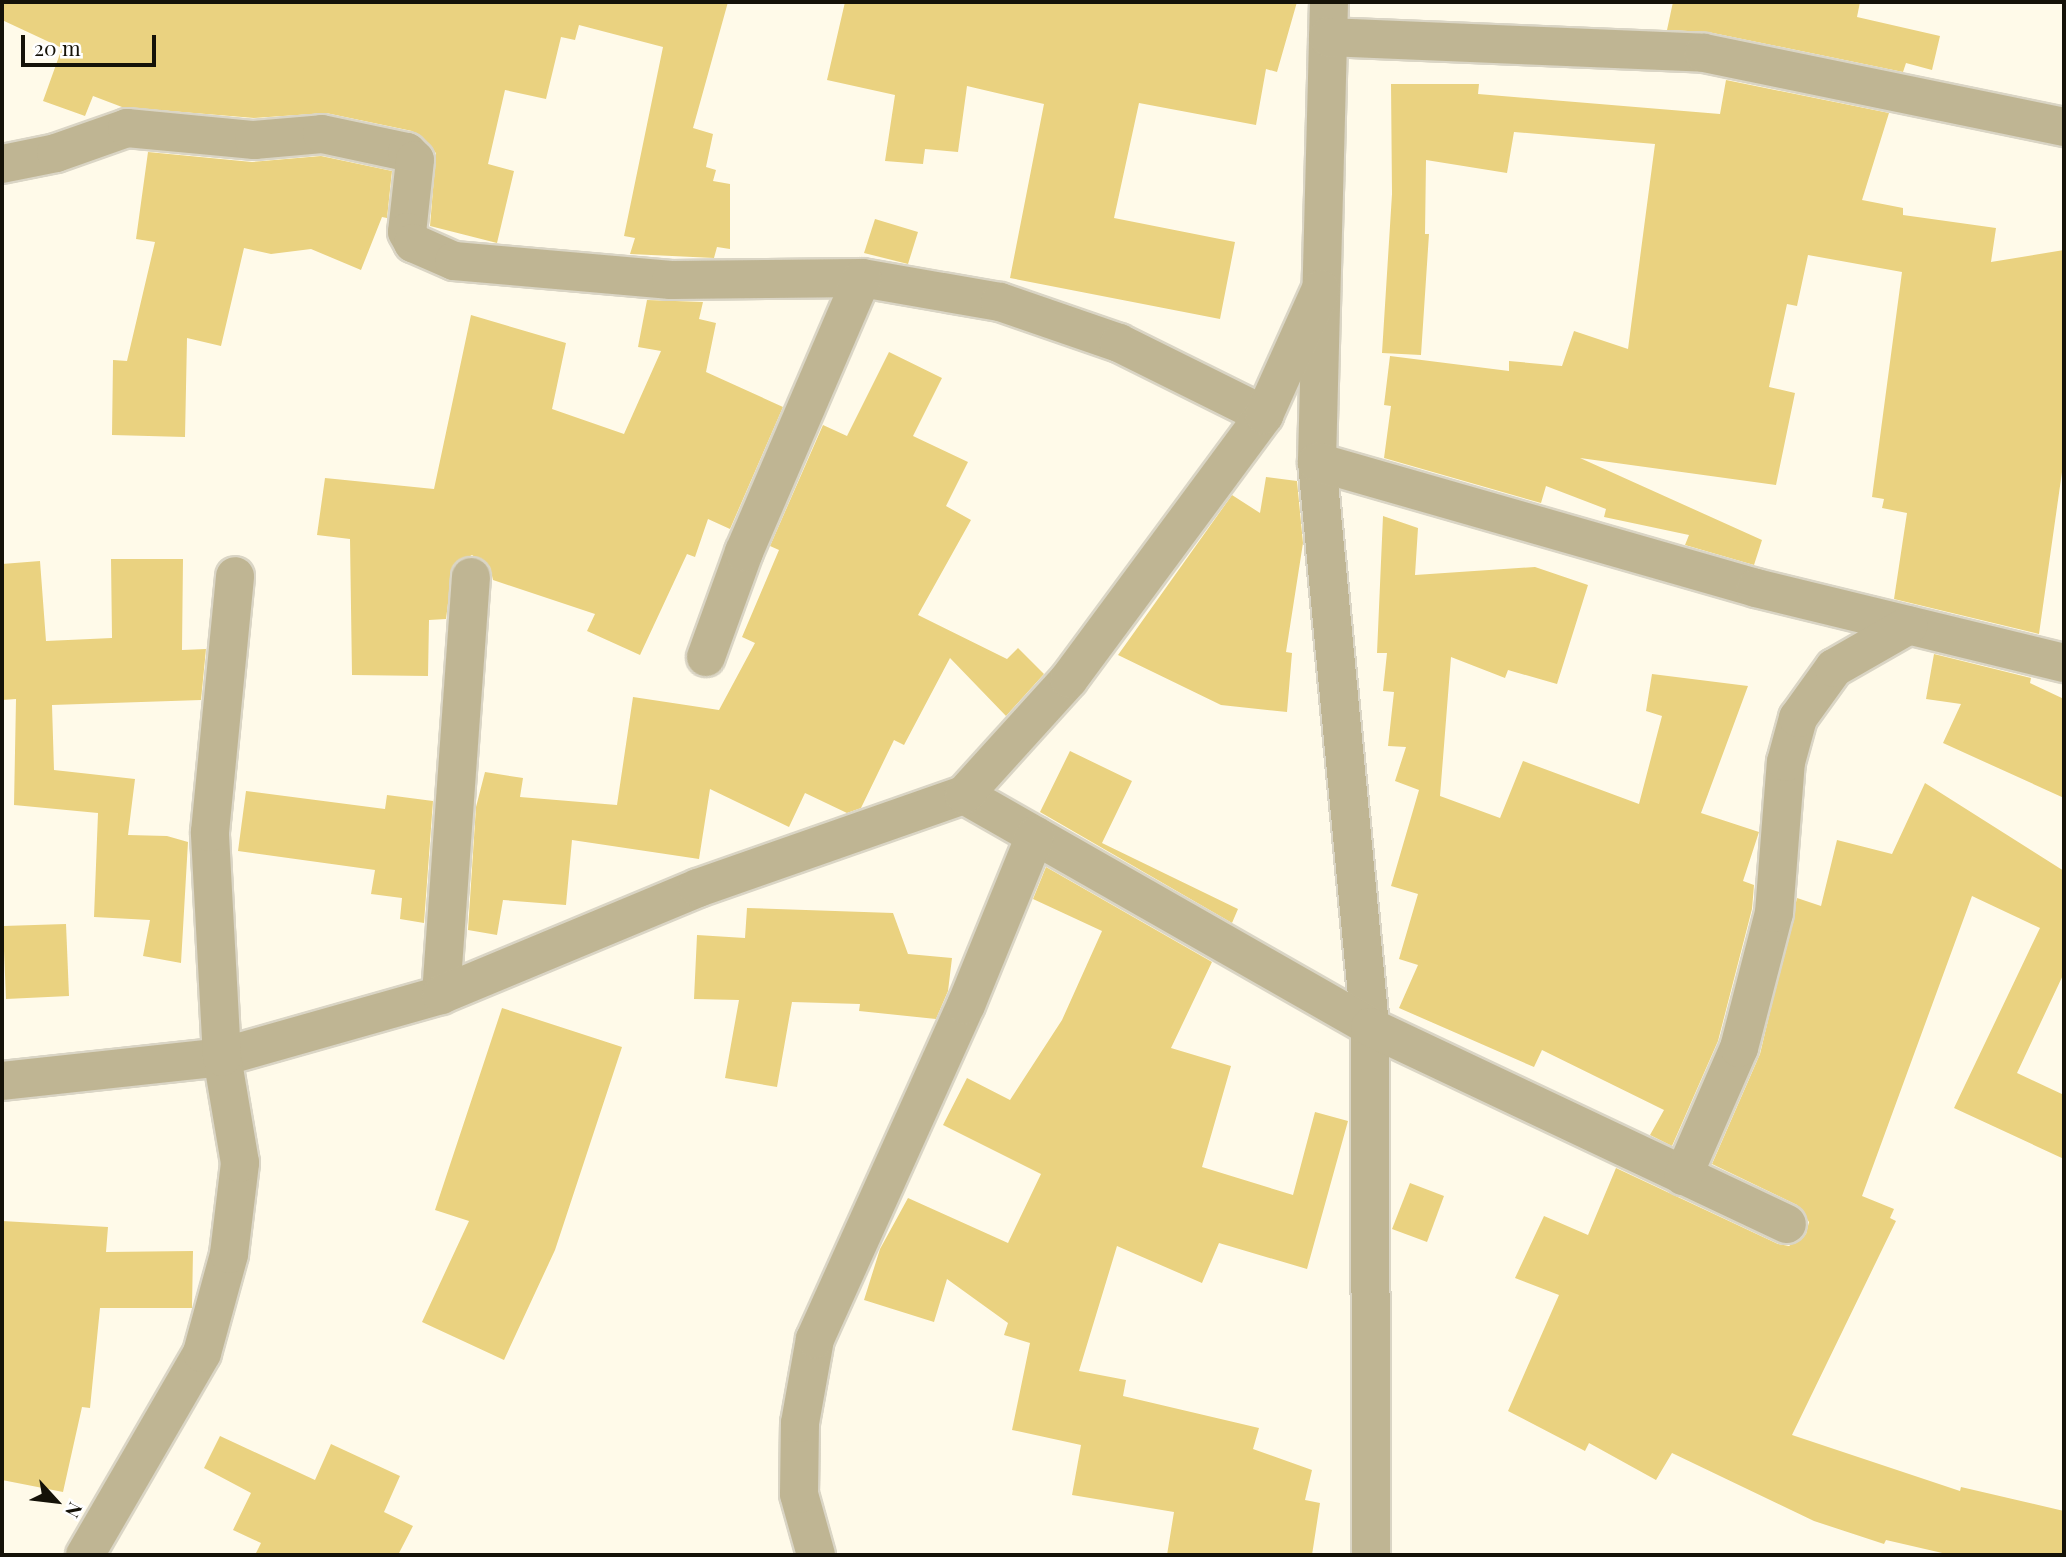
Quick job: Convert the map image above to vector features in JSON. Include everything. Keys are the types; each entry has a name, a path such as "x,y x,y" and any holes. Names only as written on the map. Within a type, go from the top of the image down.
{"street":[{"path":"1371,1555 1370,1027 1317,462 1328,19 1704,53 2064,127"},
{"path":"2,164 56,153 127,128 254,140 322,134 407,152 415,160 407,232 413,243 454,261 671,280 862,278 1012,306 1119,343 1264,415"},
{"path":"706,657 744,552 862,278"},
{"path":"2,1081 222,1056 441,995 698,888 964,795 1069,679 1264,415 1321,289"},
{"path":"1317,462 1756,588 2064,663"},
{"path":"85,1555 202,1353 229,1254 240,1163 222,1056 210,832 235,576"},
{"path":"441,995 471,577"},
{"path":"1683,1176 1739,1048 1774,913 1786,762 1798,718 1834,668 1909,625"},
{"path":"964,795 1370,1027 1787,1224"},
{"path":"816,1555 799,1493 800,1423 814,1339 966,1005 1035,836"}],"building":[{"path":"2,2 728,2 693,128 713,134 706,167 716,170 713,181 730,184 730,249 717,247 714,258 630,254 635,238 624,236 663,47 579,25 575,40 561,37 546,99 505,90 488,164 514,171 497,243 430,226 436,153 412,131 326,113 254,118 122,107 93,96 85,116 43,101 62,48 2,20"},
{"path":"845,2 1297,2 1277,72 1266,69 1256,125 1139,103 1114,218 1235,242 1220,319 1010,278 1044,104 967,86 958,152 925,149 923,164 885,161 895,95 827,80"},
{"path":"1673,2 1860,2 1857,17 1940,36 1932,70 1906,63 1903,72 1708,32 1667,30"},
{"path":"1726,80 1889,113 1862,200 1903,208 1903,215 1996,228 1991,262 2064,250 2064,458 2039,634 1894,599 1907,513 1882,508 1884,499 1872,497 1902,272 1808,255 1797,306 1787,304 1769,387 1795,393 1776,485 1580,458 1762,540 1754,565 1685,545 1689,535 1604,517 1606,509 1546,486 1541,503 1384,458 1391,406 1384,405 1390,356 1509,371 1509,361 1562,366 1574,331 1628,349 1655,144 1514,132 1507,173 1426,160 1425,234 1429,234 1421,355 1382,353 1392,194 1391,84 1479,84 1478,94 1720,114"},
{"path":"148,152 252,162 321,156 392,171 387,218 382,217 361,270 311,249 271,254 244,248 221,346 187,338 185,437 112,435 113,360 127,361 155,242 136,239"},
{"path":"875,219 918,232 908,264 864,253"},
{"path":"647,300 703,302 699,319 716,323 706,372 783,407 730,529 708,519 695,557 687,554 640,655 587,631 595,614 493,580 490,567 472,555 453,565 446,619 429,620 428,676 352,675 350,539 317,535 325,478 434,489 471,315 566,343 552,409 624,434 661,351 638,347"},
{"path":"889,352 942,378 913,436 968,462 946,506 971,520 918,615 1007,659 1018,648 1044,674 1006,716 950,658 904,745 894,740 861,808 847,813 805,793 789,827 710,789 699,859 572,840 566,905 503,900 497,935 468,930 476,807 485,772 523,778 520,797 617,805 633,697 719,710 755,643 742,637 779,550 770,546 823,425 847,436"},
{"path":"1266,477 1297,481 1303,543 1286,652 1292,653 1287,712 1221,705 1118,655 1232,495 1260,513"},
{"path":"1383,516 1418,528 1415,575 1535,567 1588,585 1557,684 1508,670 1505,678 1451,657 1440,796 1500,818 1523,761 1639,804 1662,716 1646,711 1652,674 1748,686 1701,813 1759,832 1743,881 1754,885 1752,909 1718,1041 1672,1146 1650,1135 1664,1110 1542,1050 1534,1067 1399,1008 1418,965 1399,959 1418,894 1391,886 1419,790 1395,781 1406,747 1388,746 1394,692 1383,691 1387,653 1377,653"},
{"path":"111,559 183,559 182,650 206,649 201,700 52,705 54,770 135,779 128,835 167,836 188,842 181,963 143,956 150,920 94,917 98,813 14,805 16,699 2,700 2,564 40,561 46,641 112,638"},
{"path":"1934,654 2031,678 2030,683 2064,699 2064,798 1943,743 1961,704 1926,699"},
{"path":"1070,751 1132,781 1102,843 1238,909 1232,923 1040,812"},
{"path":"1925,783 2064,871 2064,973 2017,1073 2064,1095 2064,1159 1954,1108 2040,928 1972,896 1862,1196 1894,1209 1890,1218 1896,1221 1792,1435 1960,1491 1961,1487 2064,1511 2064,1555 1951,1555 1886,1540 1884,1544 1814,1521 1672,1453 1656,1480 1589,1443 1585,1451 1508,1411 1559,1295 1515,1278 1544,1216 1588,1235 1616,1168 1778,1244 1789,1246 1806,1234 1809,1222 1797,1205 1712,1164 1760,1054 1797,898 1821,906 1837,840 1892,854"},
{"path":"246,791 385,809 387,795 433,801 424,923 400,919 402,898 371,894 375,870 238,851"},
{"path":"1046,867 1212,962 1171,1048 1231,1066 1202,1167 1293,1195 1315,1112 1348,1121 1307,1269 1219,1243 1202,1283 1117,1246 1079,1371 1126,1380 1123,1396 1259,1428 1253,1449 1312,1470 1305,1500 1320,1503 1312,1555 1167,1555 1174,1512 1072,1495 1081,1445 1012,1430 1030,1343 1004,1335 1008,1323 947,1279 934,1322 864,1300 880,1249 908,1198 1008,1243 1041,1174 943,1125 967,1078 1010,1100 1062,1020 1102,931 1033,899"},
{"path":"747,908 893,913 908,954 952,958 948,991 936,1019 859,1011 860,1004 792,1002 777,1087 725,1078 739,1000 694,999 697,935 745,938"},
{"path":"66,924 69,996 6,999 3,926"},
{"path":"502,1008 622,1047 555,1250 504,1360 422,1322 469,1221 435,1210"},
{"path":"1410,1183 1444,1196 1427,1242 1392,1229"},
{"path":"2,1221 108,1227 106,1252 193,1251 192,1308 100,1308 90,1408 82,1407 63,1492 2,1480"},
{"path":"220,1436 315,1480 331,1444 400,1476 384,1512 413,1526 398,1555 255,1555 261,1543 233,1530 251,1493 204,1468"}]}
